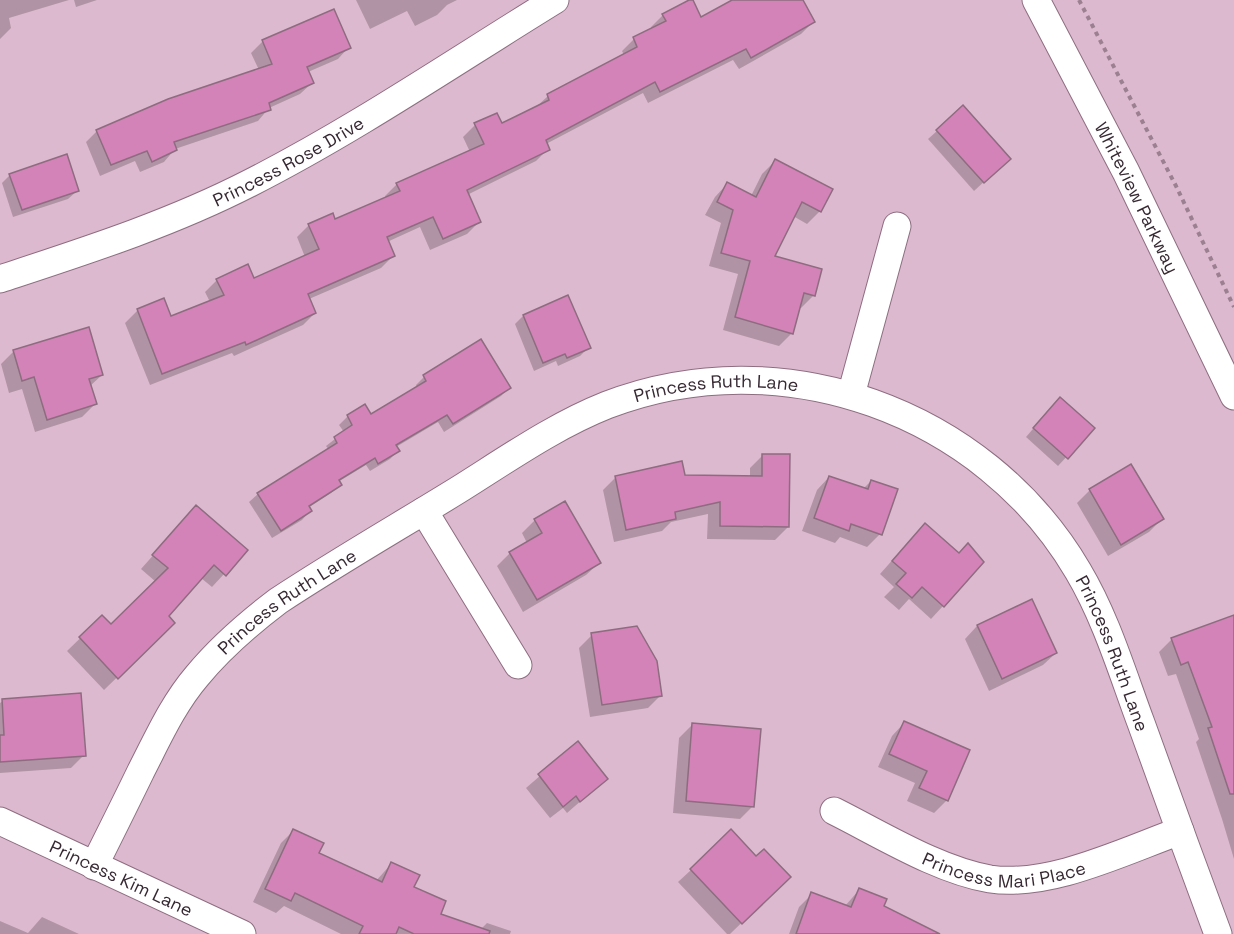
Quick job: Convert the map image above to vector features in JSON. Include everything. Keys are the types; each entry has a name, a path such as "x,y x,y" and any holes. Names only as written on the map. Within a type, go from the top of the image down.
{"street":[{"name":"Princess Rose Drive","path":"0,279 135,234 250,183 340,133 555,0"},
{"name":"Whiteview Parkway","path":"1036,0 1126,172 1234,396"},
{"path":"851,395 897,226"},
{"name":"Princess Ruth Lane","path":"94,866 172,711 196,676 241,631 278,601 559,428 585,415 630,398 671,388 735,381 775,382 822,388 851,395 900,412 950,440 990,469 1034,509 1079,572 1101,617 1218,934"},
{"path":"424,511 518,665"},
{"name":"Princess Mari Place","path":"834,812 930,858 979,876 1005,880 1038,878 1067,872 1180,831"},
{"name":"Princess Kim Lane","path":"0,821 242,934"}],"path":[{"path":"1079,0 1176,186 1234,307"}],"building":[{"path":"693,0 701,17 732,0 803,0 815,22 751,58 746,49 660,92 655,82 546,140 550,150 467,190 481,222 443,239 433,217 387,237 395,256 308,294 316,313 246,345 245,342 162,374 137,309 164,298 171,316 224,295 216,279 248,264 254,278 319,249 308,224 333,213 335,219 400,191 396,183 484,144 474,123 497,113 502,123 549,100 547,94 637,47 633,37 666,21 662,14"},
{"path":"334,9 351,48 307,67 314,83 269,103 271,110 174,142 177,150 152,162 147,151 111,165 96,130 168,99 272,64 262,40"},
{"path":"963,105 1011,159 984,183 936,130"},
{"path":"67,154 79,191 22,210 9,174"},
{"path":"775,159 833,189 821,212 802,202 775,256 822,269 815,296 804,293 793,334 735,317 750,261 721,253 733,210 717,202 727,182 756,197"},
{"path":"568,295 591,348 567,358 565,354 543,363 523,315"},
{"path":"89,327 103,375 89,379 97,404 47,420 34,377 22,381 13,350"},
{"path":"481,339 511,388 453,424 447,415 396,445 400,451 378,464 375,458 339,480 342,485 309,506 312,511 281,531 257,493 337,443 334,437 352,425 347,415 365,404 371,414 426,381 423,375"},
{"path":"1060,397 1095,428 1068,459 1033,428"},
{"path":"762,454 790,454 789,527 720,526 720,502 675,512 676,519 626,530 615,476 682,461 685,475 762,476"},
{"path":"1131,464 1164,519 1121,545 1089,489"},
{"path":"829,476 868,489 871,480 898,489 882,535 851,524 849,531 814,518"},
{"path":"565,501 601,563 537,600 509,552 542,533 534,519"},
{"path":"196,505 248,550 226,576 214,565 169,616 175,623 118,679 79,637 102,615 111,624 168,568 152,555"},
{"path":"925,523 959,553 968,543 984,562 944,607 922,587 912,598 896,584 906,573 892,561"},
{"path":"1032,599 1057,653 1002,679 977,625"},
{"path":"1234,615 1234,794 1230,794 1208,728 1212,727 1188,662 1181,665 1171,638"},
{"path":"637,626 657,661 662,696 602,705 591,633"},
{"path":"81,693 86,756 0,762 0,735 4,735 2,699"},
{"path":"904,721 970,750 948,801 919,788 927,771 889,754"},
{"path":"692,723 761,729 754,807 686,801"},
{"path":"578,741 608,779 580,802 576,796 563,807 538,774"},
{"path":"293,829 324,843 319,853 382,882 391,862 420,875 414,887 446,901 441,914 490,931 489,934 414,934 399,927 396,934 359,934 363,926 295,893 291,901 265,889"},
{"path":"731,829 756,856 764,849 791,877 742,924 690,869"},
{"path":"859,888 887,899 884,906 940,934 796,934 811,892 851,907"}]}
